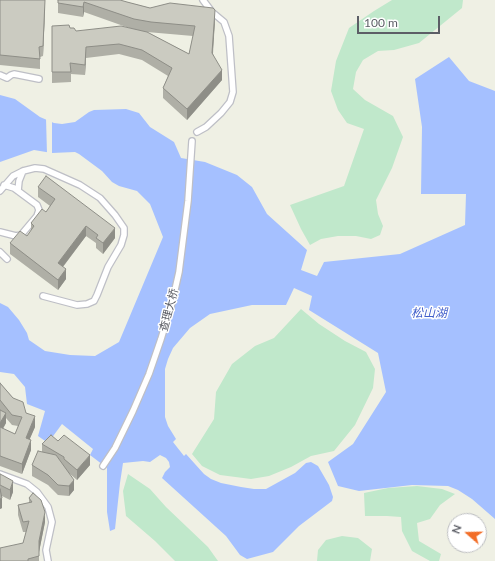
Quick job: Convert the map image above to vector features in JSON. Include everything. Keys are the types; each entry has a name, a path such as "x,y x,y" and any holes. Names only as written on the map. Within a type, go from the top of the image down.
{"street":[{"path":"197,132 206,127 222,114 230,102 233,92 229,36 224,22 212,12 203,0"},
{"path":"0,75 7,78 13,74 39,79"},
{"name":"查理大桥","path":"103,466 133,411 149,374 172,303 179,272 188,208 192,141"},
{"path":"0,190 13,176 23,171 35,168 44,169 80,185 100,198 124,228 124,235 121,245 108,267 98,295 94,300 87,304 77,305 43,296"},
{"path":"18,191 19,180 23,171"},
{"path":"0,232 21,236 40,210 37,205 14,188 4,185"},
{"path":"0,252 7,259"},
{"path":"0,474 27,484 37,492 48,507 52,522 46,550 48,561"}],"green space":[{"path":"392,0 463,0 462,8 419,43 394,50 378,51 363,60 356,72 353,89 365,100 393,116 403,137 392,168 376,200 378,214 383,226 380,235 371,239 356,236 338,236 321,239 310,245 290,205 344,186 364,129 347,123 338,110 331,91 336,61 349,28"},
{"path":"301,309 319,324 345,341 366,352 375,369 373,388 355,425 334,451 311,456 291,467 269,476 251,479 220,475 202,466 192,454 214,419 216,392 232,364 255,346 274,338"},
{"path":"128,474 150,489 166,507 208,547 218,561 175,561 155,541 126,516 123,491"},
{"path":"417,486 442,489 455,494 440,505 430,519 417,523 419,541 441,554 439,561 430,561 412,551 402,531 401,517 365,516 364,493 388,488"},
{"path":"342,536 358,538 372,549 370,561 317,561 318,550 326,540"}],"water":[{"name":"松山湖","path":"449,57 469,81 495,91 495,519 472,499 458,490 448,486 412,485 359,491 338,486 328,462 353,444 386,392 378,353 309,310 312,296 294,288 286,305 252,305 210,314 190,328 173,348 165,369 165,417 168,426 176,439 173,442 184,456 186,454 204,474 211,479 221,483 241,487 266,489 295,473 306,463 311,462 318,466 329,485 333,497 332,501 299,526 273,552 247,559 240,555 226,536 162,478 170,467 166,458 160,455 150,462 143,461 123,463 115,529 110,531 107,512 107,468 90,455 93,449 62,424 48,443 38,436 45,411 27,404 25,387 14,374 0,372 0,303 8,307 19,320 27,333 29,340 45,351 70,355 95,356 119,342 163,237 150,204 137,191 119,186 112,182 102,171 75,152 52,153 34,150 0,162 0,95 15,99 40,117 54,123 62,124 75,122 94,110 126,109 139,113 150,127 174,142 181,158 205,162 237,175 252,187 267,214 307,250 301,270 317,276 324,262 400,254 465,225 466,194 421,194 422,127 415,79"}],"pier":[{"path":"46,118 52,120 52,155 47,154"}],"building":[{"path":"0,0 45,0 43,46 39,47 40,59 0,55"},
{"path":"58,0 120,0 150,8 170,3 213,8 215,10 212,53 222,70 187,109 163,88 172,68 142,50 119,44 86,47 85,65 70,63 71,72 52,72 52,26 69,25 70,28 74,28 76,31 121,26 147,32 189,54 195,26 134,19 84,2 83,7 58,3"},
{"path":"46,176 115,228 103,243 96,238 98,235 86,226 58,263 66,269 58,280 10,243 20,231 27,236 34,226 31,223 42,209 46,212 55,199 38,187"},
{"path":"0,383 13,398 23,402 26,413 35,416 26,438 31,440 22,464 0,456 0,427 15,434 22,417 12,415 0,400"},
{"path":"0,410 6,413 0,423"},
{"path":"51,435 58,441 64,435 90,455 77,470 64,459 64,457 42,444"},
{"path":"38,451 56,455 74,480 69,486 58,485 48,475 32,465"},
{"path":"0,474 13,481 10,490 0,485"},
{"path":"33,493 41,500 45,512 39,541 39,556 28,559 28,561 0,561 0,548 23,543 29,521 23,522 18,505 32,502 29,498"}]}
